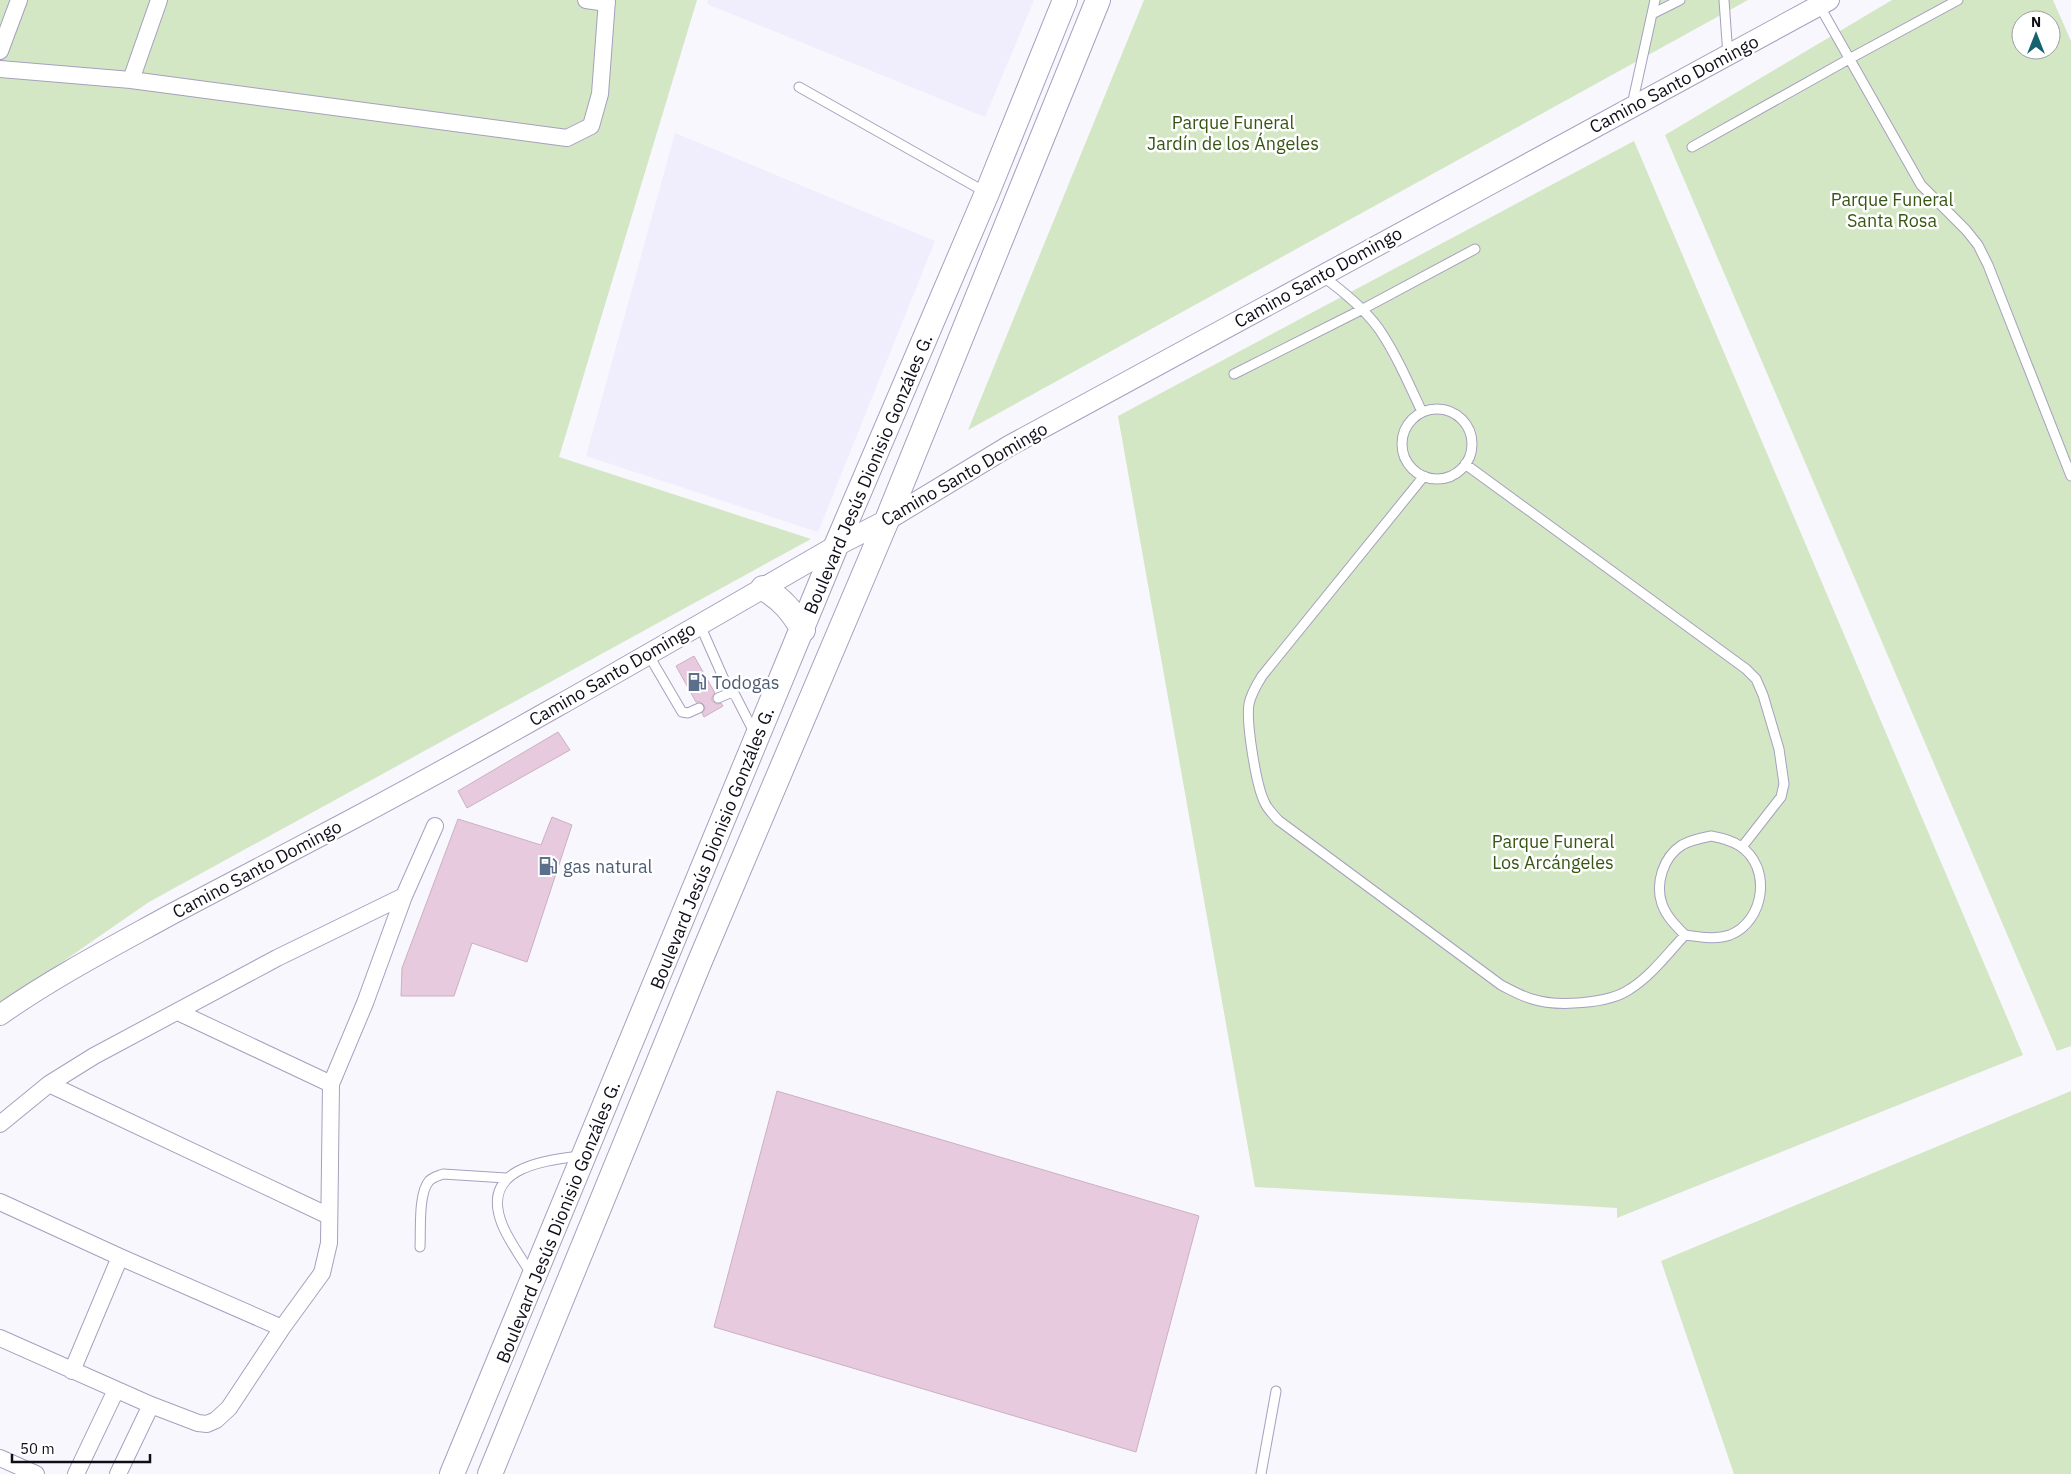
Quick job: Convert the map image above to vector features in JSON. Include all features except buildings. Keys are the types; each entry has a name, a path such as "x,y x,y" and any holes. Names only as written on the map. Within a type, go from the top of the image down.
{"main road":[{"name":"Boulevard Jesús Dionisio Gonzáles G.","path":"452,1474 836,546 987,193 1065,0"},
{"name":"Boulevard Jesús Dionisio Gonzáles G.","path":"490,1474 700,961 887,520 1098,0"},
{"path":"764,588 787,605 802,630"}],"street":[{"path":"0,52 19,0"},
{"path":"131,80 159,0"},
{"path":"0,69 131,80 567,138 591,126 600,94 607,1 586,0"},
{"name":"Camino Santo Domingo","path":"0,1015 48,982 108,948 354,818 648,654 836,546 887,520 1010,446 1824,3"},
{"path":"0,1338 151,1406 198,1423 207,1424 216,1420 229,1408 282,1328 322,1273 329,1243 331,1084 365,1003 404,896 435,826"},
{"path":"0,1124 49,1084 94,1056 277,958 404,896"},
{"path":"178,1012 331,1084"},
{"path":"49,1084 329,1216"},
{"path":"0,1202 282,1328"},
{"path":"72,1371 120,1257"},
{"path":"76,1474 116,1390"},
{"path":"118,1474 151,1406"},
{"path":"0,1458 36,1474"}],"lane":[{"path":"1632,106 1655,0"},
{"path":"1652,14 1680,0"},
{"path":"1724,0 1728,56"},
{"path":"1692,147 1849,58 1958,0"},
{"path":"1824,3 1849,58 1921,185 1966,230 1978,245 1988,265 2071,476"},
{"path":"799,87 987,193"},
{"path":"1234,374 1363,309 1474,249"},
{"path":"1321,276 1350,297 1363,309 1378,328 1390,347 1422,412"},
{"path":"1434,409 1445,409 1456,414 1470,432 1472,443 1471,454 1465,464 1457,472 1447,477 1435,479 1424,476 1410,466 1402,450 1402,438 1412,418 1422,412 1434,409"},
{"path":"1465,464 1746,669 1756,679 1779,749 1784,784 1781,797 1742,847"},
{"path":"1424,476 1262,676 1255,690 1249,704 1250,726 1254,758 1264,802 1278,820 1493,979 1516,993 1534,1000 1593,1001 1628,991 1639,983 1685,935"},
{"path":"700,624 730,693 737,698 757,739"},
{"path":"648,654 682,712 688,713 699,708"},
{"path":"718,698 730,693"},
{"path":"1711,836 1727,840 1742,847 1754,860 1760,876 1761,894 1756,910 1746,925 1731,934 1714,938 1685,935 1669,918 1662,904 1659,887 1662,871 1669,857 1681,846 1695,839 1711,836"},
{"path":"534,1279 507,1234 498,1206 499,1194 506,1178 516,1171 536,1164 585,1155"},
{"path":"420,1247 422,1201 424,1189 429,1181 443,1174 506,1178"},
{"path":"1261,1474 1276,1390"}],"shaded area":[{"path":"708,0 1034,0 985,117 707,4"},
{"path":"675,133 935,241 818,532 586,456"}],"green space":[{"path":"0,0 697,0 559,457 811,539 149,902 0,1005"},
{"name":"Parque Funeral Jardín de los Ángeles","path":"1144,0 1748,0 968,430"},
{"name":"Parque Funeral Santa Rosa","path":"1892,0 2053,0 2057,10 2011,10 2011,60 2061,60 2061,18 2071,41 2071,1046 2057,1051 1665,135"},
{"name":"Parque Funeral Los Arcángeles","path":"1634,141 2023,1055 1617,1218 1617,1208 1255,1187 1118,416"},
{"path":"2071,1091 2071,1474 1734,1474 1661,1261"}],"place":[{"name":"Todogas","path":"697,682"},
{"name":"gas natural","path":"548,866"}]}
